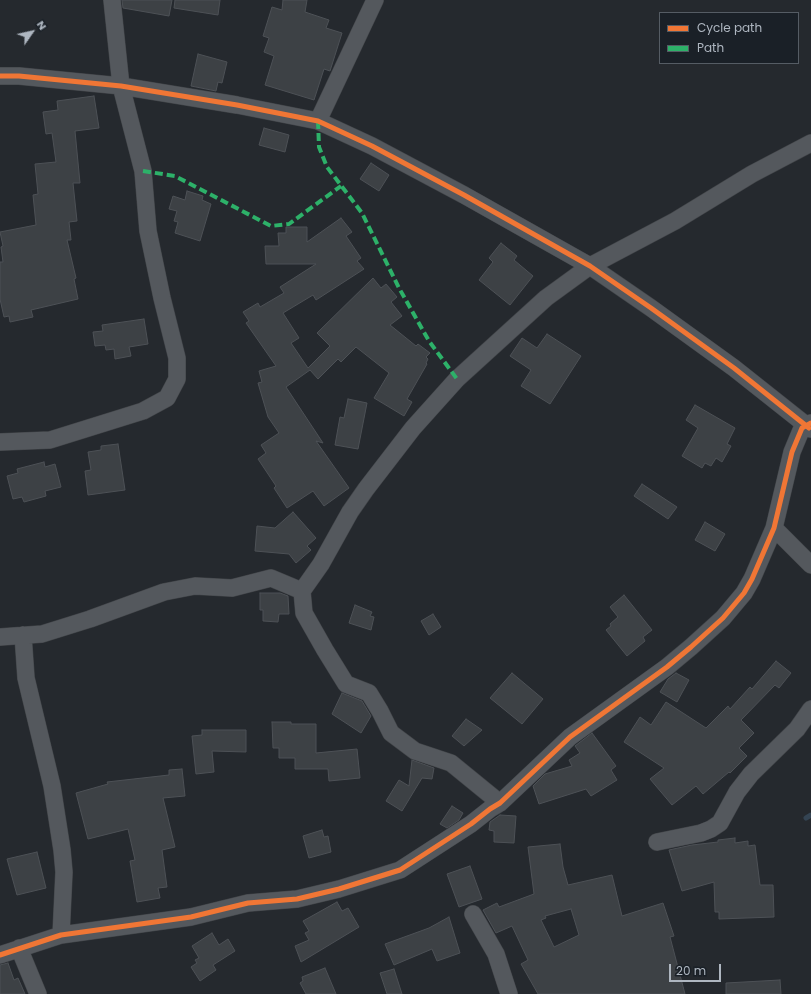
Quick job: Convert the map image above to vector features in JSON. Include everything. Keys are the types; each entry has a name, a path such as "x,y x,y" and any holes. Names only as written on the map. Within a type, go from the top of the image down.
{"street":[{"path":"1,438 50,440 143,411 167,398 177,379 177,358 162,298 148,231 143,171 121,86 112,0"},
{"path":"318,121 375,0"},
{"path":"0,76 19,76 121,86 237,105 318,121 372,146 464,195 590,266 734,368 809,426 799,434 792,452 774,528 752,578 744,593 723,618 667,667 570,737 500,803 400,870 346,887 297,898 248,903 191,917 61,936 0,955"},
{"path":"500,803 451,763 415,751 391,733 369,693 346,684 304,613 302,591 321,564 350,512 413,428 457,379 546,298 590,266 675,221 752,174 811,143"},
{"path":"774,528 811,565"},
{"path":"0,637 42,634 90,619 164,592 195,586 232,588 271,578 302,591"},
{"path":"23,635 26,678 52,786 62,850 64,872 61,936"},
{"path":"657,842 700,833 712,829 720,824 737,792 751,774 797,729 811,709"},
{"path":"474,914 496,954 509,994"},
{"path":"19,948 38,994"}],"building":[{"path":"122,0 172,0 169,16 123,8"},
{"path":"175,0 220,0 218,15 174,8"},
{"path":"283,0 307,0 305,12 329,20 326,28 342,33 330,71 324,69 314,100 265,85 274,56 264,52 269,38 263,36 272,7 282,10"},
{"path":"198,54 227,62 222,83 218,82 216,91 191,86"},
{"path":"94,96 99,128 75,131 80,183 73,183 77,221 69,222 71,240 67,240 76,278 74,279 78,299 31,310 33,317 10,322 9,316 4,317 0,299 0,262 3,262 1,247 3,246 0,232 36,225 33,195 38,194 35,164 56,162 52,133 46,134 43,112 58,110 57,101"},
{"path":"264,128 289,135 285,152 259,145"},
{"path":"371,163 389,175 379,191 360,179"},
{"path":"187,191 203,196 202,200 211,204 200,241 175,233 178,222 174,221 177,211 169,209 173,196 185,200"},
{"path":"341,218 352,232 346,236 361,258 357,261 364,269 316,300 313,295 283,313 299,338 291,343 308,368 330,346 317,333 373,278 381,288 386,284 397,297 391,302 402,316 390,325 416,346 418,344 430,353 426,357 428,359 427,364 407,399 412,402 404,416 374,398 389,373 356,347 341,362 338,359 318,379 310,370 286,387 323,443 316,441 349,488 324,506 313,491 287,508 274,488 276,486 258,459 266,453 261,445 279,433 268,417 258,383 262,382 259,371 276,366 246,323 249,321 243,312 258,303 260,307 284,293 280,287 316,264 266,264 265,246 279,246 278,233 286,233 286,227 307,227 307,242"},
{"path":"501,243 517,256 514,260 533,276 510,305 479,280 493,262 489,258"},
{"path":"144,319 148,344 129,347 131,356 115,359 114,349 106,350 105,345 95,346 93,332 103,331 102,325"},
{"path":"547,334 581,356 550,404 521,386 531,370 510,356 522,338 537,348"},
{"path":"348,399 367,403 358,449 335,445 340,417 344,418"},
{"path":"695,405 735,428 727,444 731,446 722,462 716,458 711,466 705,463 702,468 682,456 698,428 686,420"},
{"path":"118,444 125,490 88,495 85,471 91,470 88,452 101,450 101,446"},
{"path":"44,462 45,467 55,464 61,487 45,491 46,496 24,502 22,497 13,499 7,476 18,473 17,469"},
{"path":"642,484 677,507 668,519 634,496"},
{"path":"293,512 316,538 307,546 311,550 296,563 289,554 255,551 257,526 275,528"},
{"path":"705,522 725,534 715,551 695,540"},
{"path":"260,593 280,593 288,596 289,614 279,614 278,622 263,621 263,610 260,610"},
{"path":"624,595 652,630 643,637 645,641 627,656 606,630 618,617 610,607"},
{"path":"355,605 372,612 370,616 374,617 371,630 349,623"},
{"path":"433,614 441,627 429,635 421,621"},
{"path":"776,661 791,673 779,688 775,685 741,720 754,733 739,748 747,756 730,773 729,772 703,794 696,786 672,805 650,779 664,768 624,742 640,717 651,725 666,702 706,728 728,706 730,709 750,687 752,689"},
{"path":"512,673 543,699 522,724 490,698"},
{"path":"676,673 689,680 677,702 660,692 668,679"},
{"path":"342,693 362,701 371,716 361,733 332,714"},
{"path":"466,719 482,730 464,746 452,736"},
{"path":"272,722 316,724 316,753 357,749 360,778 329,781 328,769 295,769 295,758 279,758 279,748 273,748"},
{"path":"202,730 246,730 246,752 212,751 214,772 196,774 192,736 202,735"},
{"path":"592,733 616,766 611,770 617,780 591,796 586,789 539,804 533,786 545,774 572,766 569,760 580,753 575,746"},
{"path":"412,760 434,768 432,779 422,778 402,811 386,801 399,780 409,786"},
{"path":"182,769 185,796 163,798 175,847 162,850 167,887 158,888 160,898 137,902 130,861 135,860 128,829 88,839 76,793 108,784 107,782 169,775 169,770"},
{"path":"452,806 463,813 459,820 447,828 440,824"},
{"path":"500,815 516,816 514,843 494,842 494,831 489,830 490,822"},
{"path":"322,830 324,837 328,836 331,852 309,858 303,836"},
{"path":"735,838 735,843 748,841 748,846 755,845 760,885 773,885 774,917 719,919 719,912 715,912 714,882 682,891 669,850"},
{"path":"560,844 563,867 568,885 612,875 622,916 663,903 674,936 670,937 685,994 538,994 521,964 528,960 512,926 496,933 483,910 497,903 499,907 534,894 528,847","holes":["571,909 579,935 554,947 541,920 546,918 545,916"]},
{"path":"37,852 46,888 17,895 7,859"},
{"path":"470,866 482,899 459,907 447,874"},
{"path":"337,902 342,911 348,908 359,927 301,962 295,946 309,940 305,933 309,931 303,921"},
{"path":"449,917 460,953 437,961 432,949 394,965 385,944 429,928"},
{"path":"212,933 219,945 228,939 235,951 213,965 216,970 200,981 191,967 197,963 195,960 199,958 192,946"},
{"path":"8,963 14,980 18,978 25,994 0,994 0,965"},
{"path":"325,968 336,994 306,994 300,983 303,981 302,977"},
{"path":"394,969 402,994 387,994 380,973"},
{"path":"780,980 781,994 726,994 726,983"}],"waterway":[{"path":"806,818 811,815"}],"marked path":[{"path":"318,121 319,147 327,167 362,213 399,288 429,341 457,379"},
{"path":"143,171 175,176 271,226 289,224 341,186"}],"cycle path":[{"path":"0,76 19,76 121,86 237,105 318,121 372,146 464,195 590,266 734,368 809,428"},
{"path":"0,955 61,935 191,917 248,903 297,899 339,889 400,870 471,824 500,803 570,737 667,667 723,618 744,593 752,579 774,528 792,452 802,428 811,423"}]}
